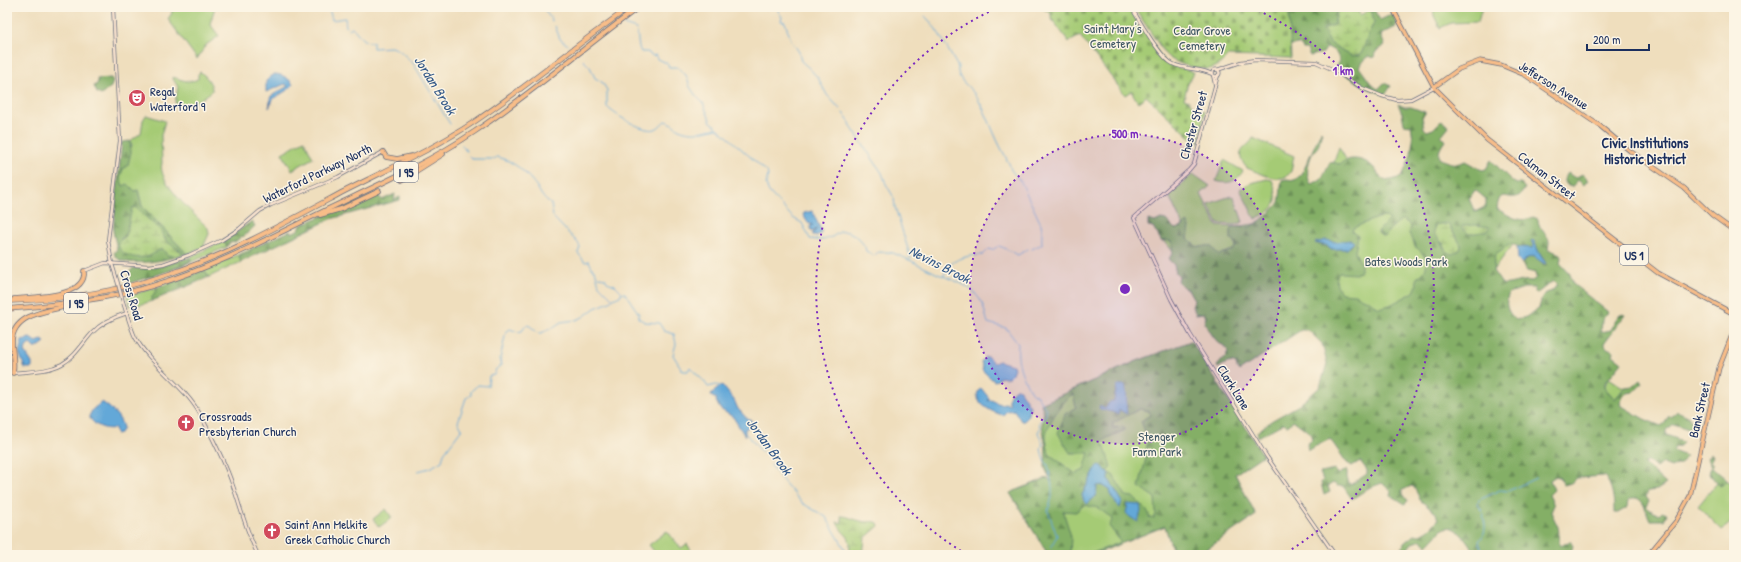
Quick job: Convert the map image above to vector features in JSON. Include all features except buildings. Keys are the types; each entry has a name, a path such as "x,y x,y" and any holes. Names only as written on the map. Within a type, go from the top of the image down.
{"highway":[{"name":"I 95","path":"7,300 65,298 148,281 192,266 264,233 404,163 441,142 494,109 582,41 630,7"},
{"name":"I 95","path":"7,309 49,306 97,299 145,288 184,276 214,264 296,225 417,166 473,133 516,102 639,7"},
{"path":"402,180 417,172 473,133"},
{"path":"383,152 388,158 402,159 441,142"},
{"path":"296,225 341,209 380,191"},
{"path":"7,300 66,293 73,290 83,282 85,278 84,271"},
{"path":"13,372 12,338 21,321 32,315 97,299"},
{"path":"7,331 13,372"}],"main road":[{"name":"Cross Road","path":"113,7 120,141 108,240 112,264 133,331 143,348 188,397 200,414 229,475 246,527 258,555"},
{"name":"Jefferson Avenue","path":"1131,7 1161,53 1169,62 1178,66 1213,75 1218,75 1227,67"},
{"name":"Colman Street","path":"1392,7 1434,87 1487,140 1658,273 1734,314"},
{"name":"Jefferson Avenue","path":"1206,72 1241,62 1259,60 1316,62 1334,70 1362,88 1397,100 1411,99 1434,87 1459,68 1467,64 1480,61 1501,65 1525,75 1600,126 1630,151 1684,188 1712,216 1734,231"},
{"path":"1215,70 1218,75"},
{"path":"1213,75 1215,70"},
{"name":"Chester Street","path":"1213,75 1216,84"},
{"name":"Chester Street","path":"1134,218 1168,187 1190,170 1194,164 1218,75"},
{"name":"Waterford Parkway North","path":"84,271 105,263 135,266 156,265 174,261 205,249 232,234 264,209 344,174 383,152"},
{"name":"Clark Lane","path":"1134,218 1171,299 1190,334 1267,457 1335,555"},
{"path":"13,372 42,370 61,365 77,353 96,328 107,321 127,313"},
{"name":"Bank Street","path":"1648,555 1676,521 1690,496 1719,368 1734,330"}],"green space":[{"path":"171,7 215,7 210,24 219,36 206,45 197,59 168,19 172,13"},
{"name":"Saint Mary's Cemetery","path":"1040,7 1128,7 1166,64 1194,72 1187,86 1184,99 1189,101 1194,108 1205,111 1198,144 1146,96 1138,102 1131,91 1125,95 1080,36 1069,42 1051,18 1051,13"},
{"name":"Cedar Grove Cemetery","path":"1134,7 1267,7 1270,12 1281,11 1289,14 1291,58 1228,56 1213,68 1202,69 1188,66 1174,61 1165,54"},
{"path":"1267,7 1333,7 1337,12 1334,25 1323,29 1330,43 1352,56 1361,54 1374,23 1370,10 1373,8 1380,20 1393,14 1397,23 1396,27 1382,34 1381,37 1385,45 1379,49 1373,58 1368,56 1359,67 1372,85 1378,89 1384,83 1391,86 1385,95 1367,88 1335,68 1339,59 1336,52 1332,49 1327,47 1323,53 1310,56 1307,49 1303,49 1300,45 1296,44 1290,47 1289,14 1281,11 1269,12"},
{"path":"1333,7 1357,7 1360,15 1370,10 1372,13 1374,23 1361,54 1352,56 1330,43 1323,29 1334,25 1337,13"},
{"path":"1433,7 1482,7 1478,22 1451,23 1440,28 1434,16"},
{"path":"200,72 209,80 212,91 190,104 180,105 175,103 178,87 172,77 185,81 191,81 198,79 198,74"},
{"path":"111,78 113,81 111,87 101,95 97,93 94,86 98,83 97,79"},
{"path":"1398,104 1425,112 1422,117 1424,128 1427,131 1433,129 1441,121 1449,126 1441,136 1445,141 1439,152 1440,159 1456,163 1465,161 1482,170 1486,169 1491,160 1513,182 1521,184 1525,188 1516,197 1501,197 1497,209 1514,218 1523,220 1533,217 1538,219 1540,226 1549,240 1548,249 1560,254 1560,263 1570,274 1573,284 1608,312 1602,320 1601,332 1611,330 1618,316 1623,314 1625,315 1604,343 1607,348 1614,351 1613,355 1622,362 1604,384 1604,388 1615,399 1625,387 1633,386 1640,380 1642,384 1634,392 1627,393 1623,397 1621,402 1622,406 1644,419 1661,426 1665,423 1668,417 1673,416 1677,411 1688,416 1692,424 1691,430 1674,424 1666,430 1666,435 1680,440 1683,443 1680,446 1675,447 1673,451 1686,456 1682,463 1671,468 1662,463 1656,468 1648,461 1644,464 1666,484 1657,490 1648,491 1646,497 1649,501 1646,506 1649,509 1659,515 1662,512 1667,514 1664,520 1650,520 1644,505 1637,498 1629,500 1628,507 1618,513 1614,513 1611,489 1604,476 1577,478 1571,483 1564,485 1560,478 1556,476 1550,480 1554,490 1549,495 1554,505 1551,512 1558,527 1561,546 1570,541 1573,546 1570,555 1475,555 1471,546 1463,536 1459,532 1449,527 1438,533 1427,545 1421,540 1412,543 1408,548 1409,555 1391,555 1402,551 1404,543 1415,534 1419,535 1428,530 1438,520 1436,513 1421,501 1414,487 1411,486 1401,491 1408,501 1405,504 1390,496 1391,491 1382,483 1369,488 1352,499 1343,486 1338,486 1333,483 1328,486 1330,492 1324,495 1321,483 1323,480 1320,473 1335,470 1339,474 1347,469 1347,478 1350,485 1367,474 1367,470 1360,461 1352,466 1347,463 1330,439 1308,450 1307,445 1312,439 1310,433 1293,420 1288,426 1284,423 1258,437 1257,432 1271,421 1299,405 1320,387 1327,363 1322,344 1308,330 1301,330 1239,371 1236,364 1233,363 1227,363 1218,368 1217,366 1226,356 1228,351 1215,339 1204,323 1206,317 1203,313 1196,314 1192,306 1194,300 1188,289 1184,288 1178,282 1179,276 1176,273 1174,265 1168,259 1172,253 1172,242 1166,240 1162,242 1153,227 1148,226 1148,220 1155,222 1161,219 1166,220 1175,229 1182,227 1187,222 1190,227 1188,238 1196,246 1210,246 1218,255 1233,250 1236,246 1234,241 1231,239 1231,227 1250,227 1261,220 1277,205 1280,197 1282,180 1295,180 1302,174 1321,131 1318,145 1312,154 1308,166 1308,177 1311,184 1321,180 1330,162 1340,164 1344,161 1352,159 1361,160 1369,164 1386,181 1402,177 1411,154 1413,139 1411,125 1404,124 1402,113","holes":["1475,190 1486,199 1486,208 1475,212 1469,199","1386,217 1390,220 1379,230 1378,233 1382,236 1386,236 1389,230 1402,219 1409,224 1409,234 1415,247 1421,251 1426,262 1423,273 1416,279 1417,285 1414,292 1390,305 1379,308 1368,300 1355,294 1341,293 1336,281 1339,273 1356,274 1361,271 1361,264 1355,252 1358,236 1352,232 1353,228 1377,218","1440,224 1448,224 1461,245 1460,250 1452,254 1450,253 1441,242 1434,227","1326,240 1336,242 1351,240 1354,243 1347,249 1332,249 1315,243","1531,241 1534,241 1539,253 1545,261 1543,264 1538,258 1531,256 1521,263 1527,271 1535,273 1536,278 1532,281 1502,284 1493,271 1495,254 1511,244 1527,249 1534,246","1553,281 1557,285 1552,291 1546,293 1542,298 1539,308 1526,317 1516,320 1507,308 1507,297 1509,293 1524,288 1534,288 1536,294"]},
{"path":"146,115 165,121 161,135 162,170 165,179 178,198 208,228 209,234 204,245 205,247 187,254 142,206 138,190 135,191 123,187 120,177 132,145 130,141 141,133 143,120"},
{"path":"1253,138 1294,156 1291,171 1287,176 1282,178 1270,177 1247,168 1242,162 1241,153"},
{"path":"304,140 313,158 292,170 282,153"},
{"path":"130,141 131,152 128,165 123,169 120,177 123,186 128,184 135,191 138,190 142,206 187,254 140,263 122,261 116,257 114,253 117,249 113,231 122,142","holes":["135,207 158,228 170,244 180,250 167,255 163,249 120,239 126,236 129,220"]},
{"name":"Bates Woods Park","path":"1339,147 1347,161 1379,187 1467,200 1472,213 1483,208 1489,201 1522,233 1428,354 1284,288 1228,323 1163,239 1184,228 1169,196 1193,174 1210,186 1201,194 1217,226 1235,227 1254,224 1325,189"},
{"path":"1224,160 1243,171 1238,178 1231,182 1224,183 1216,181"},
{"path":"1568,173 1575,178 1582,174 1588,180 1584,185 1578,180 1572,187 1568,186 1565,183 1565,180"},
{"path":"1267,179 1272,180 1275,188 1275,204 1268,212 1255,219 1240,189 1251,183"},
{"path":"377,194 382,200 395,194 394,200 400,197 400,200 331,219 241,262 239,256 250,252 251,249 290,231 291,233 298,230 301,225 317,218"},
{"path":"1231,196 1234,197 1243,222 1235,225 1218,224 1208,204"},
{"path":"135,207 160,230 166,241 183,253 177,256 167,255 163,249 149,256 134,257 121,251 118,242 126,236 132,208"},
{"path":"252,221 255,226 243,237 242,236 235,242 229,243 227,247 224,241"},
{"path":"1448,224 1461,245 1460,250 1452,254 1447,252 1443,243 1434,233 1435,225"},
{"path":"1475,225 1490,228 1488,231 1469,234 1462,228 1462,226"},
{"path":"224,241 227,247 169,271 192,261 188,258"},
{"path":"251,249 250,252 239,256 241,262 209,277 204,270"},
{"path":"188,258 192,260 169,271 127,284 129,273 133,268 156,267"},
{"path":"204,270 209,277 152,301 152,297 158,287"},
{"path":"158,287 152,301 133,307 130,305 127,296"},
{"name":"Stenger Farm Park","path":"1191,341 1263,455 1235,474 1256,515 1198,555 1174,555 1165,526 1093,555 1046,555 1046,551 1010,493 1047,478 1052,482 1045,468 1046,446 1042,425 1044,412 1041,404 1137,361"},
{"name":"Stenger Farm Park","path":"1191,341 1263,455 1235,474 1256,515 1198,555 1174,555 1165,526 1093,555 1088,555 1121,542 1109,526 1113,519 1098,508 1084,505 1076,512 1063,511 1071,536 1070,555 1046,555 1046,551 1010,493 1047,478 1052,482 1045,468 1046,446 1042,425 1044,412 1041,404 1137,361","holes":["1119,385 1124,386 1127,413 1120,410 1102,410 1100,407 1105,408 1114,401 1117,387","1073,394 1076,407 1065,414 1058,433 1070,453 1089,453 1084,470 1076,474 1049,454 1046,437 1049,425 1061,406","1140,409 1149,411 1150,415 1141,421 1147,437 1146,458 1139,487 1155,498 1156,514 1154,519 1149,517 1149,513 1133,497 1126,496 1113,475 1107,472 1111,467 1104,445 1101,443 1107,438 1125,430 1123,426 1113,428 1113,423","1100,465 1122,501 1112,498 1110,490 1102,485 1097,486 1096,496 1087,504 1082,495 1097,466"]},
{"path":"1609,378 1624,388 1615,399 1604,387"},
{"path":"1711,453 1713,456 1710,462 1713,464 1712,467 1728,481 1720,486 1709,474 1711,466 1707,458"},
{"path":"1728,481 1734,488 1734,520 1722,530 1698,506 1717,483 1720,486"},
{"path":"386,509 392,518 379,527 373,519"},
{"path":"841,516 863,522 878,523 879,526 865,538 863,555 849,555 849,539 837,522 842,523"},
{"path":"667,531 681,548 687,544 694,555 657,555 649,545"}],"water":[{"path":"274,74 285,77 290,80 293,85 273,99 269,108 271,96 288,86 285,84 266,92 266,81"},
{"path":"812,211 821,230 821,234 816,236 812,234 818,228 812,232 810,226 813,225 808,223 803,215 804,213"},
{"path":"1326,240 1336,242 1351,240 1354,242 1347,249 1332,249 1326,245 1315,243"},
{"path":"1533,240 1546,263 1545,264 1533,256 1527,258 1522,263 1518,260 1517,247 1532,248 1534,245 1531,241"},
{"path":"30,338 36,342 42,340 45,342 37,348 34,348 30,344 26,347 25,352 32,363 32,368 25,368 19,353 22,340"},
{"path":"985,357 988,357 994,363 999,361 1013,365 1014,368 1011,376 1006,378 1000,377 998,380 994,381 982,370 983,367 981,362"},
{"path":"722,385 734,400 738,409 752,421 752,425 745,429 745,436 733,417 720,409 716,401 717,399 712,397 711,394"},
{"path":"1119,385 1125,385 1127,414 1120,410 1117,414 1099,408 1100,406 1105,408 1110,402 1114,401 1117,387"},
{"path":"981,388 989,398 988,401 991,400 1000,404 1005,403 1009,405 1010,403 1008,400 1011,393 1017,388 1019,389 1030,406 1027,418 1024,421 1021,421 1014,410 1007,411 1003,415 988,409 979,401 977,397"},
{"path":"102,402 112,410 120,420 123,428 120,433 116,434 115,428 108,429 96,425 89,416 93,409"},
{"path":"1101,465 1109,474 1109,480 1122,501 1120,508 1112,498 1110,490 1102,485 1097,486 1096,496 1087,504 1084,501 1082,495 1097,466"},
{"path":"1128,504 1140,505 1141,511 1138,522 1126,513"}],"waterway":[{"name":"Jordan Brook","path":"300,7 303,9 307,7"},
{"name":"Jordan Brook","path":"318,7 324,10 328,9 332,20 345,18 346,27 349,29 352,27 363,40 373,42 373,48 392,47 399,50 413,63 450,124"},
{"path":"543,7 552,21"},
{"name":"Nevins Brook","path":"610,7 612,12"},
{"path":"779,7 778,11 782,17 781,21 785,22 791,40 799,52 801,61 818,78 827,95 840,109"},
{"path":"925,16 943,40 958,67 960,78 978,99 1011,170 1021,182 1041,224 1042,244 1032,249"},
{"name":"Nevins Brook","path":"624,25 636,29 641,52 647,52 653,56 656,55 657,59 667,63 669,67 677,67 686,75 690,87 703,103 711,122 765,170"},
{"path":"555,26 560,39 568,45"},
{"path":"582,59 590,67 595,78 602,82 607,90 607,107 630,122 650,130 659,127 665,121 671,123 679,129 689,132 698,132 717,128"},
{"path":"843,113 882,173 893,196"},
{"name":"Jordan Brook","path":"462,145 466,151"},
{"name":"Jordan Brook","path":"469,156 472,159 494,159 497,157 514,164 524,172 544,198 551,204 553,216"},
{"name":"Nevins Brook","path":"767,172 768,175 766,185 769,192 793,218 802,223 810,239 824,240 844,231 854,235 864,245"},
{"path":"894,198 895,207 911,259"},
{"name":"Jordan Brook","path":"554,218 578,243 580,247 578,253 585,262 589,261 593,270 595,270 599,285 613,299 620,296 621,293 625,293 639,314 638,318 645,322 659,323 664,331 674,334 676,344 673,355 683,371 688,371 690,367 708,387 716,385 720,386"},
{"path":"999,246 1018,255 1028,249"},
{"name":"Nevins Brook","path":"865,247 866,251 874,256 878,252 891,252 954,280 970,289 980,300 988,323 1006,328 1018,344 1020,368 1024,379 1031,392 1038,397 1046,409 1046,415 1039,422 1040,429 1038,432 1042,442 1041,449 1044,460 1048,465 1052,487 1052,497 1048,511 1057,536 1051,546 1054,555"},
{"path":"944,276 949,266 959,259 983,255 989,249 992,250 997,247"},
{"name":"Jordan Brook","path":"599,277 605,278 607,282 615,285 622,292"},
{"path":"418,471 430,468 442,461 444,453 462,429 458,422 466,398 471,395 471,391 478,385 488,386 489,376 494,375 496,369 501,365 500,359 506,332 510,329 518,332 522,331 526,325 530,326 539,334 561,322 576,320 583,317 595,308 610,302 613,299"},
{"name":"Jordan Brook","path":"746,434 765,455"},
{"name":"Jordan Brook","path":"771,465 802,503 826,517 848,554 857,555"},
{"path":"1483,555 1479,541 1483,536 1485,524 1483,518 1484,515 1478,504 1479,500 1500,490 1508,491 1536,478"}],"place":[{"name":"Regal Waterford 9","path":"137,98"},
{"name":"Crossroads Presbyterian Church","path":"186,423"},
{"name":"Saint Ann Melkite Greek Catholic Church","path":"272,531"}],"district":[{"name":"Civic Institutions Historic District","path":"1645,150"}]}
